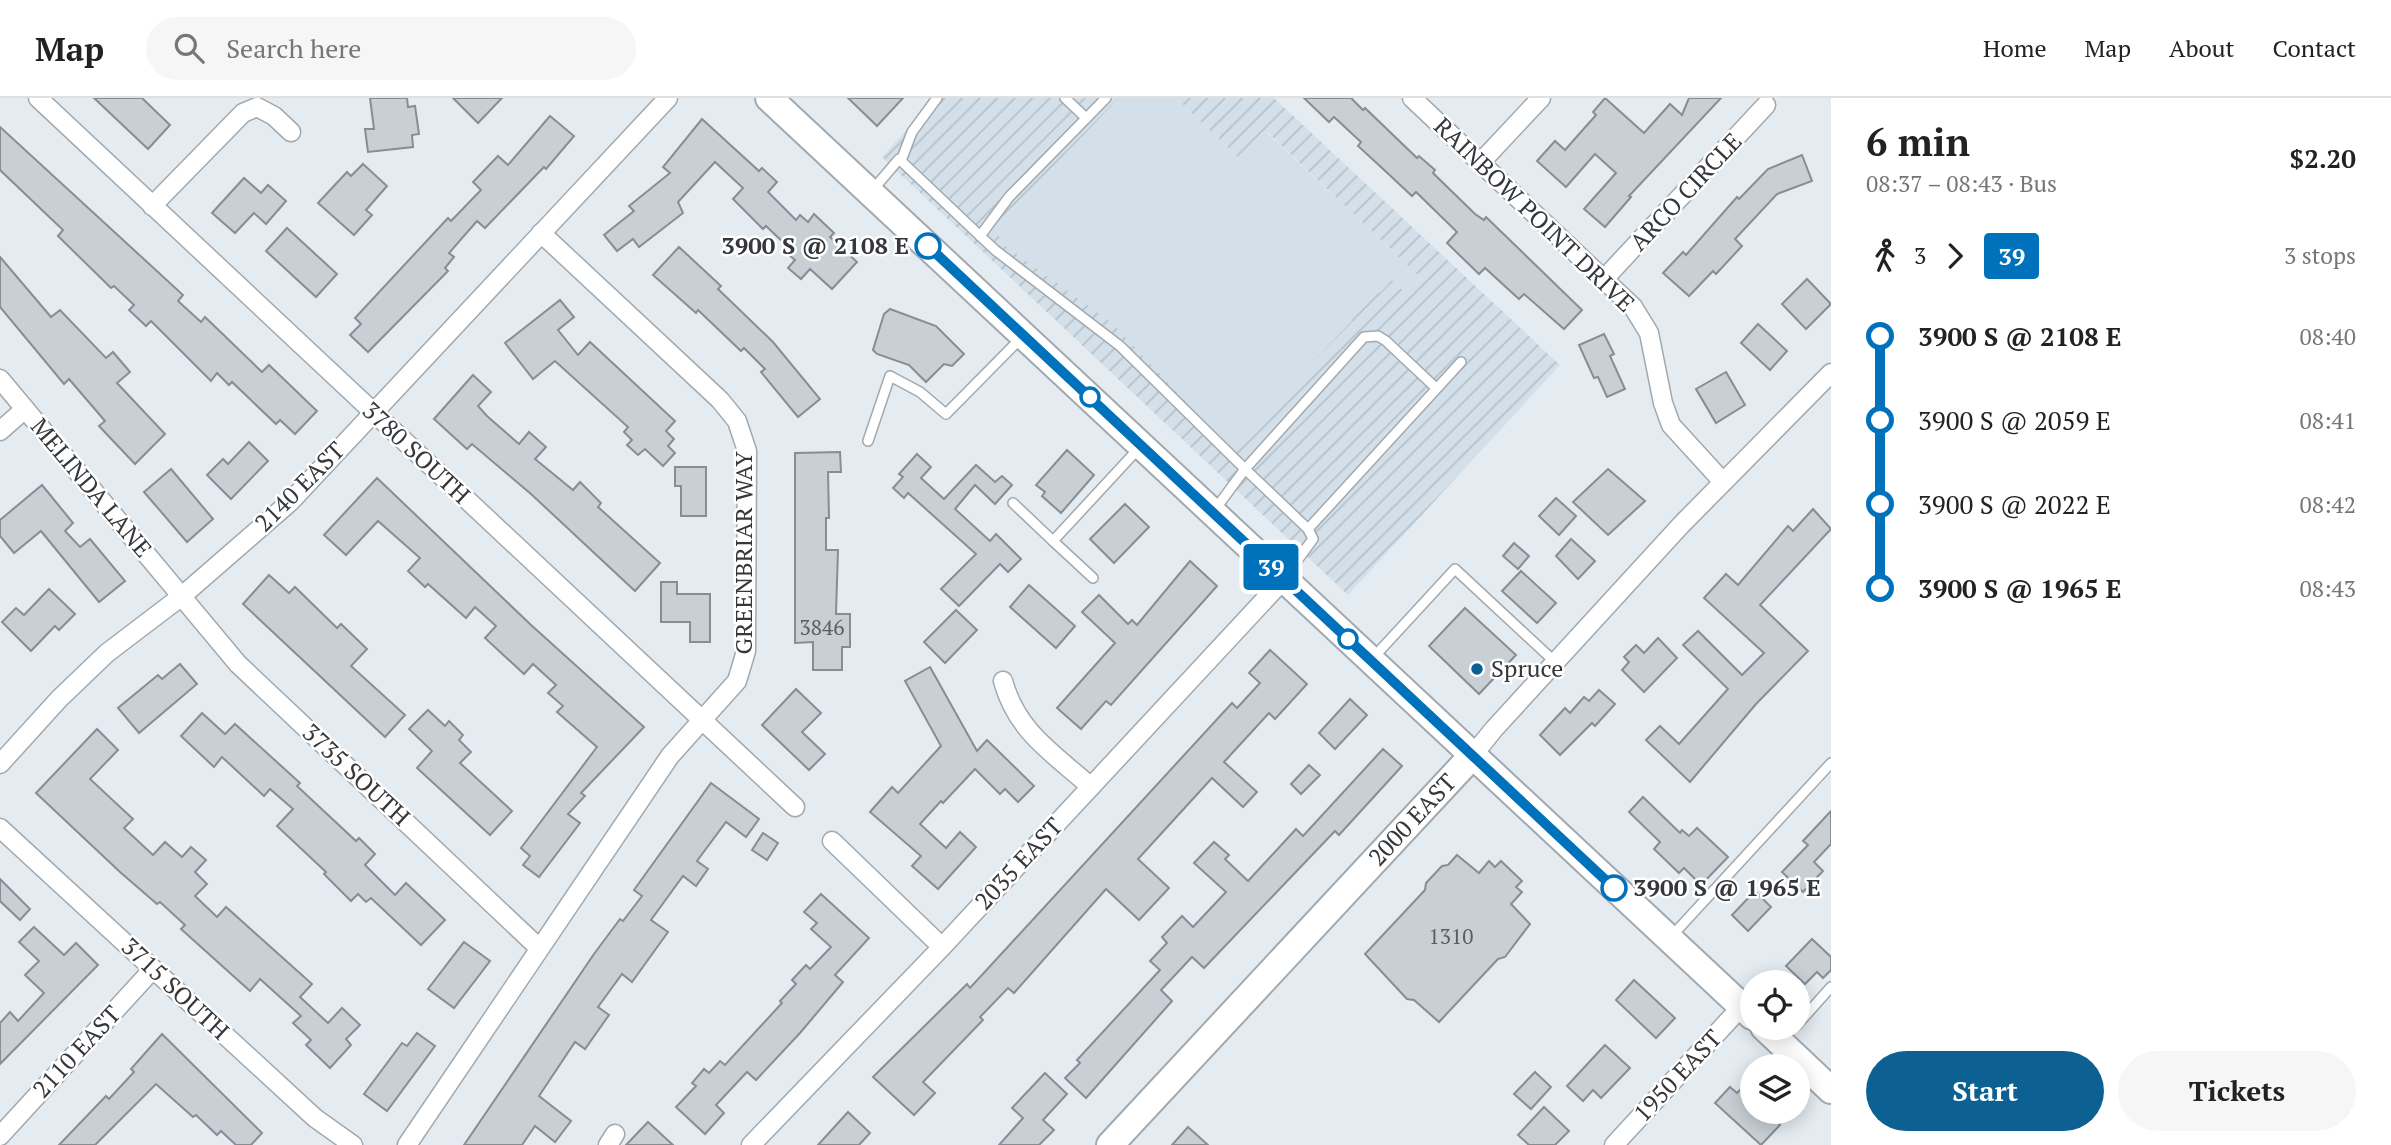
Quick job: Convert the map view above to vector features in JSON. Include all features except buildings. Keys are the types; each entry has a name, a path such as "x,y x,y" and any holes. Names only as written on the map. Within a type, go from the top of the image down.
{"main road":[{"path":"769,98 1740,1005"},
{"name":"2000 EAST","path":"1110,1145 1473,755"},
{"path":"1791,1040 1831,1090"}],"street":[{"name":"3780 SOUTH","path":"38,98 701,722 795,807"},
{"name":"2140 EAST","path":"0,764 59,699 107,653 182,596 290,502 668,98"},
{"name":"RAINBOW POINT DRIVE","path":"1412,98 1633,307 1649,333 1663,403 1671,425 1723,482"},
{"path":"1481,162 1541,98"},
{"name":"ARCO CIRCLE","path":"1605,278 1766,105"},
{"path":"152,206 243,113 257,107 274,116 291,132"},
{"name":"GREENBRIAR WAY","path":"407,1145 670,756 737,681 746,651 747,451 742,432 720,400 541,233"},
{"name":"2000 EAST","path":"1473,755 1555,662 1723,482 1831,373"},
{"name":"MELINDA LANE","path":"0,379 182,596"},
{"path":"0,430 25,409"},
{"name":"2035 EAST","path":"751,1145 942,947 1284,579"},
{"name":"3735 SOUTH","path":"182,596 238,664 539,948"},
{"path":"1003,681 1010,705 1023,725 1091,787"},
{"name":"3715 SOUTH","path":"0,828 315,1118 353,1145"},
{"path":"832,841 942,947"},
{"name":"2110 EAST","path":"0,1136 153,969"},
{"name":"1950 EAST","path":"1614,1145 1740,1018"}],"lane":[{"path":"901,161 912,132 937,98"},
{"path":"1065,98 1086,118"},
{"path":"981,236 1009,197 1106,98"},
{"path":"871,192 899,159 981,236 1120,346 1308,529 1313,539 1284,579"},
{"path":"868,441 890,376 920,392 946,414 1024,336"},
{"path":"1213,512 1245,469 1364,337 1377,336 1385,341 1436,388"},
{"path":"1308,529 1461,362"},
{"path":"1053,541 1141,446"},
{"path":"1013,503 1093,578"},
{"path":"1371,660 1455,569 1555,662"},
{"path":"1669,939 1831,763"},
{"path":"1810,1007 1831,987"}],"shaded area":[{"path":"936,98 1119,98 1002,220 998,228 999,236 1004,245 1111,322 1232,451 1244,445 1267,422 1267,409 1352,321 1346,315 1372,286 1380,293 1392,280 1408,296 1423,280 1267,132 1240,159 1176,98 1274,98 1560,365 1348,595 882,157"},
{"path":"1119,98 1176,98 1240,159 1266,132 1423,280 1408,296 1380,293 1372,286 1347,315 1353,321 1267,409 1267,422 1244,445 1232,452 1111,322 1004,245 999,236 998,228 1002,220"}],"bus line":[{"name":"39","path":"928,246 1614,888"}],"place":[{"name":"3900 S @ 2108 E","path":"928,246"},
{"name":"Spruce","path":"1477,669"},
{"name":"3900 S @ 1965 E","path":"1614,888"}]}
